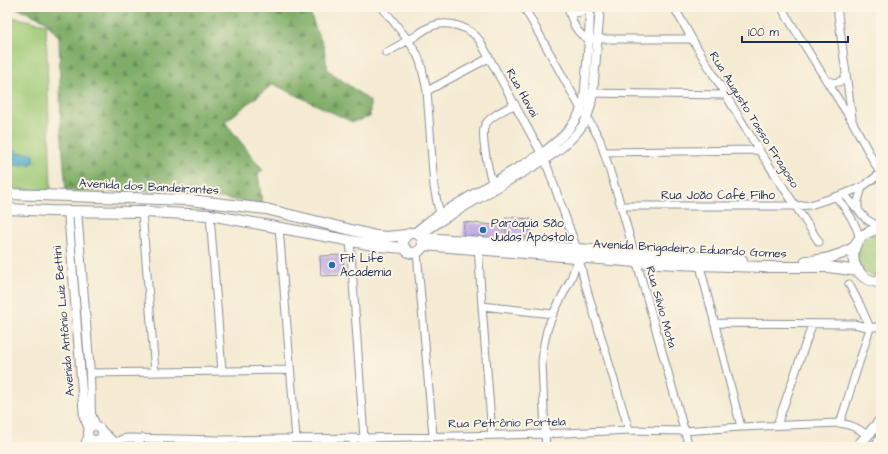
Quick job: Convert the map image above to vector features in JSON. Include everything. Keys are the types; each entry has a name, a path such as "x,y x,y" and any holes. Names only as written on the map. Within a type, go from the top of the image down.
{"main road":[{"name":"Avenida dos Bandeirantes","path":"7,194 190,200 266,210 376,236 417,240"},
{"path":"72,211 69,204 73,202 122,201 131,198"},
{"name":"Avenida dos Bandeirantes","path":"7,209 210,215 379,246 405,248 403,242 417,240"},
{"name":"Avenida Brigadeiro Eduardo Gomes","path":"699,261 815,261 834,257 848,251 866,233 881,229"},
{"name":"Avenida Brigadeiro Eduardo Gomes","path":"417,240 478,246 699,261 763,267 828,267 859,271"},
{"path":"857,242 854,259 855,265 863,276 869,280 881,282"},
{"path":"857,447 881,420"},
{"path":"875,447 881,440"}],"street":[{"path":"382,7 408,40 422,64 426,91 434,187 440,213"},
{"name":"Rua Silvio Mota","path":"524,7 600,140 689,447"},
{"path":"569,10 579,12 589,7 593,39"},
{"path":"417,240 436,224 494,186 544,156 563,147 583,126 588,117 591,106 589,93 593,39 600,7"},
{"name":"Rua Augusto Tasso Fragoso","path":"674,7 759,150 819,242"},
{"path":"781,7 852,121 881,175"},
{"path":"837,7 852,121"},
{"path":"569,10 576,29 580,34 593,39 692,39"},
{"name":"Rua Havaí","path":"386,53 431,27 440,24 461,27 469,30 480,41 544,156 578,253 584,280 629,430"},
{"path":"426,91 489,58"},
{"path":"826,80 834,83 842,81 846,75"},
{"path":"544,156 569,130 577,118 589,93"},
{"path":"589,93 726,94"},
{"path":"494,186 490,175 483,136 484,126 490,118 515,104"},
{"path":"604,152 759,150"},
{"name":"Rua João Café Filho","path":"620,206 795,206 810,204 836,197 862,187 881,175"},
{"path":"433,436 417,240 430,220 440,213 494,186"},
{"path":"858,209 858,201 862,187"},
{"path":"844,194 866,219 881,229"},
{"path":"836,197 848,211 853,220 857,242"},
{"name":"Avenida Antônio Luiz Bettini","path":"72,211 90,373 92,414 95,435"},
{"name":"Avenida Antônio Luiz Bettini","path":"72,211 84,417 95,435"},
{"path":"142,212 155,372"},
{"path":"210,215 222,371"},
{"path":"279,227 296,439"},
{"path":"350,240 364,438 362,447"},
{"path":"478,246 492,435"},
{"path":"546,447 542,362 544,344 553,314 570,281 578,253"},
{"path":"699,261 741,427"},
{"path":"570,281 577,279 584,280"},
{"path":"840,423 870,328 849,284"},
{"path":"482,306 553,314"},
{"path":"714,323 812,325 854,324 870,328 881,325"},
{"path":"777,426 812,325"},
{"path":"90,373 290,370"},
{"name":"Rua Petrônio Portela","path":"114,446 122,439 128,438 222,444 296,439 545,434 629,430 684,431 840,423 851,425 868,436"},
{"path":"85,447 85,443 95,435 114,446"},
{"path":"135,447 143,438"},
{"path":"352,438 354,447"}],"green space":[{"path":"14,7 308,7 323,44 328,70 370,101 370,117 352,122 273,84 225,122 263,170 258,173 262,204 179,192 66,191 61,131 59,37 44,20"},
{"path":"7,16 46,24 51,190 7,189"},
{"path":"881,233 881,278 871,276 860,267 858,254 860,245 866,238 871,235"}],"water":[{"path":"7,133 12,146 18,153 33,153 34,162 32,164 7,166"}],"building":[{"path":"506,217 531,219 529,238 505,235"},
{"name":"Paróquia São Judas Apóstolo","path":"464,222 503,226 502,239 463,235"},
{"name":"Fit Life Academia","path":"343,255 344,275 321,276 320,256"}],"place":[{"name":"Paróquia São Judas Apóstolo","path":"483,230"},
{"name":"Fit Life Academia","path":"332,265"}]}
